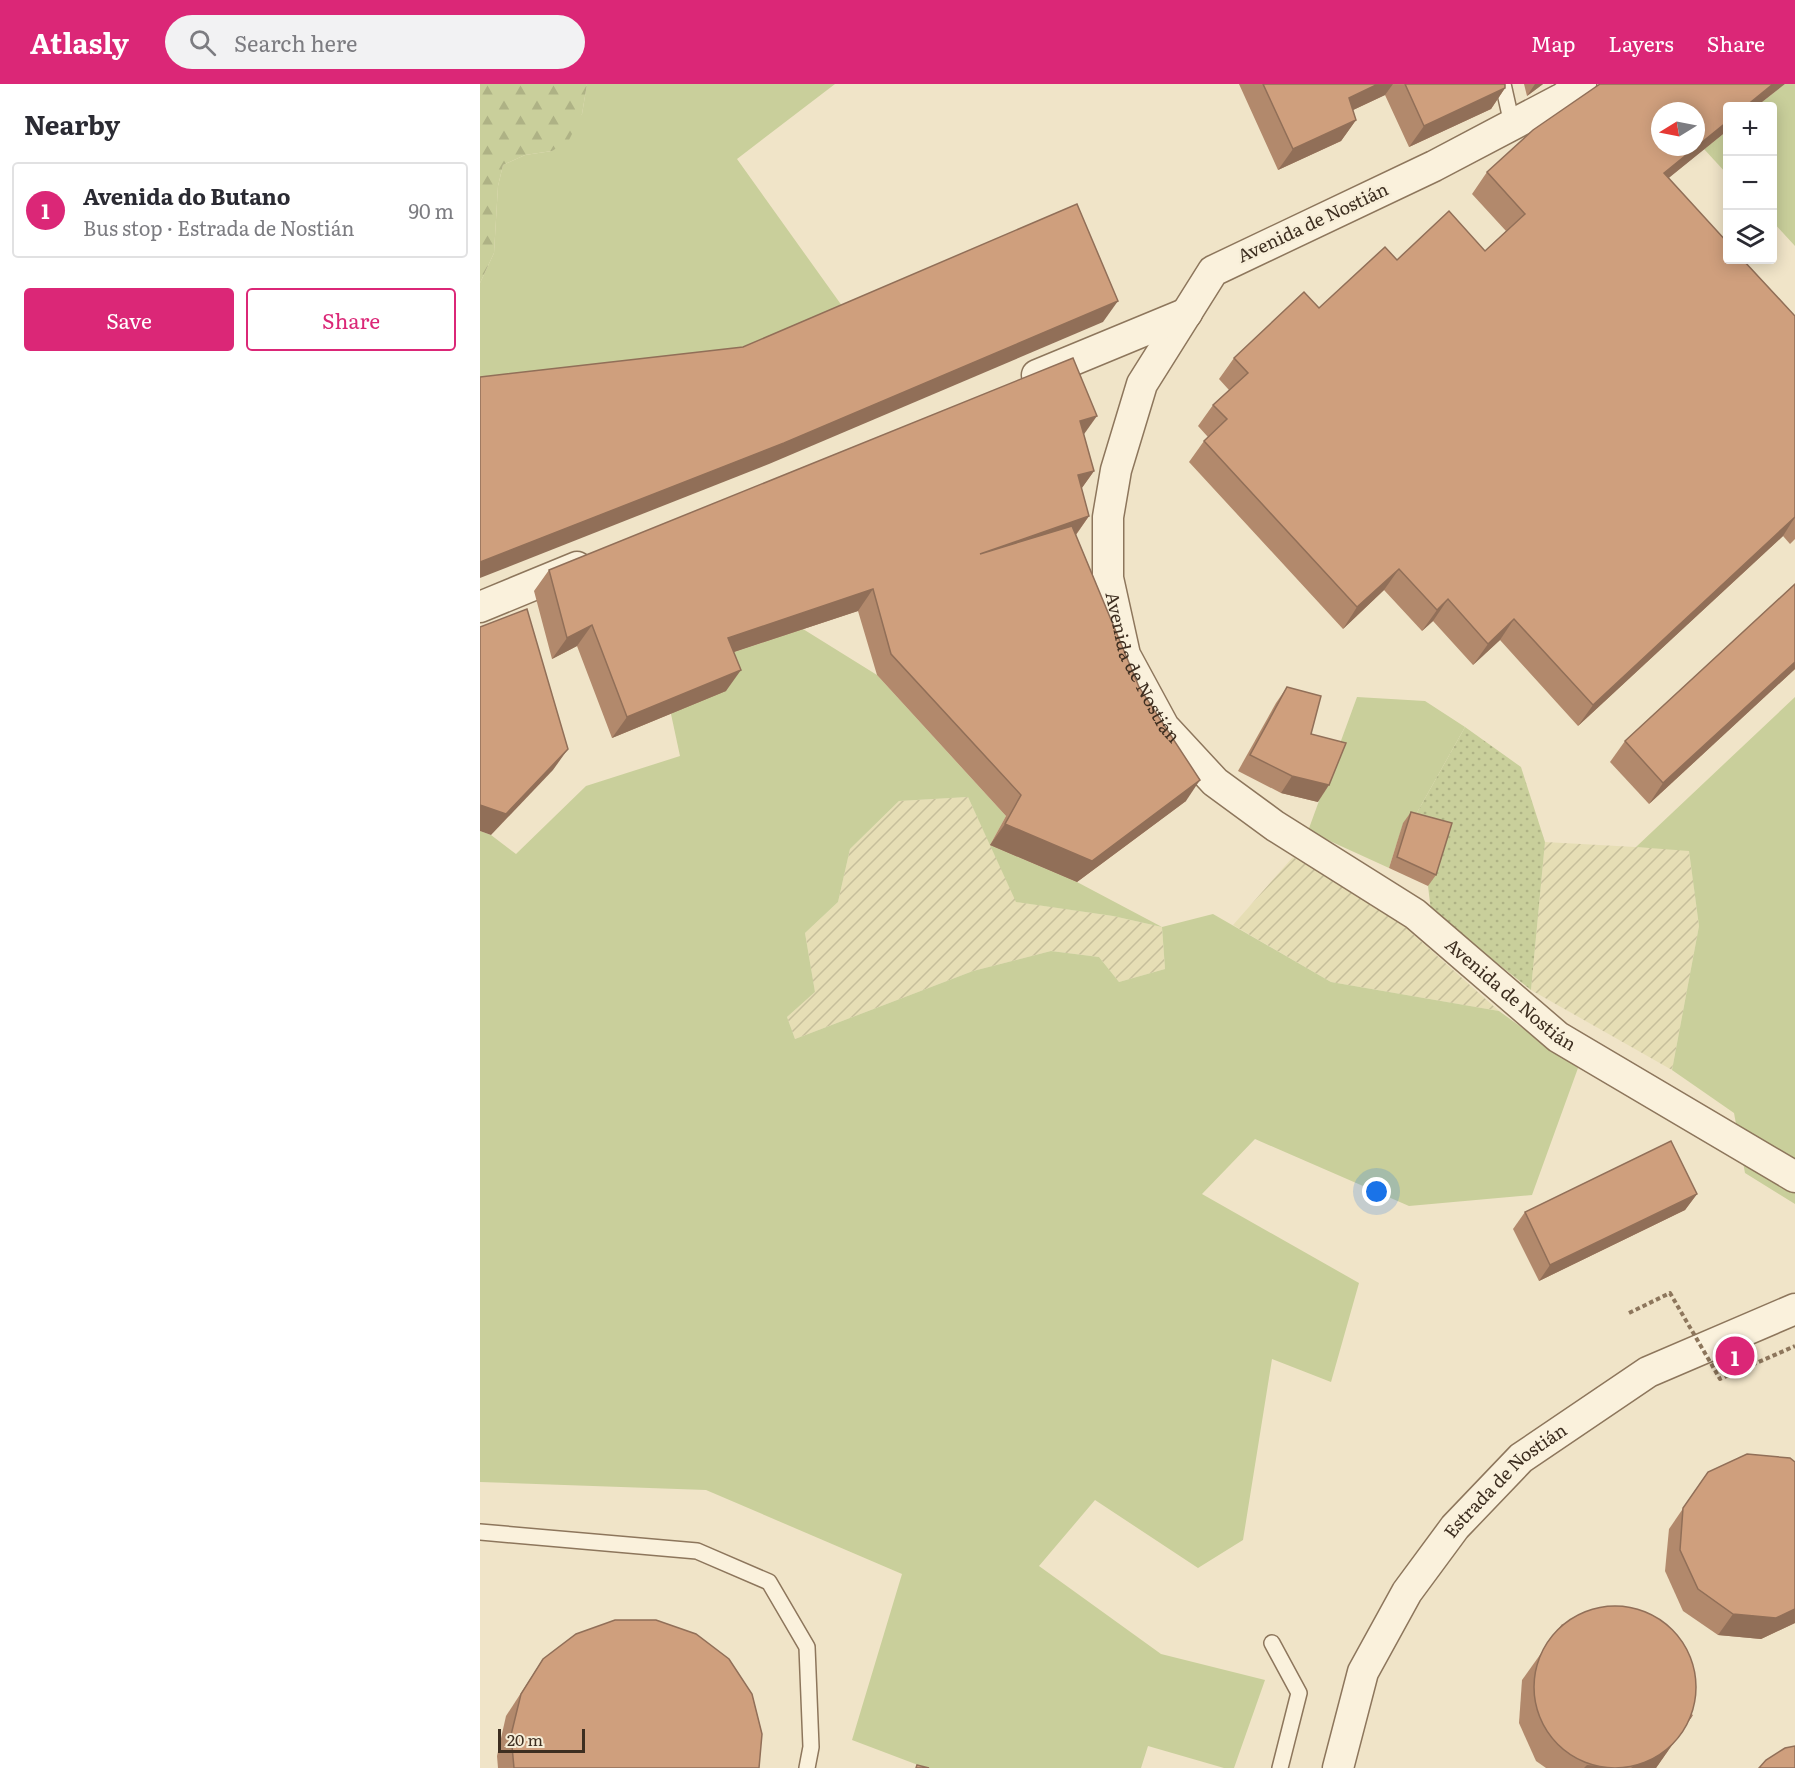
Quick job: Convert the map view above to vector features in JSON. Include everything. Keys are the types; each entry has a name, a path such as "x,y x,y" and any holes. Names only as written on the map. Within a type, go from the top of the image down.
{"street":[{"name":"Avenida de Nostián","path":"1581,84 1563,98 1434,166 1213,271 1142,384 1116,470 1108,517 1108,578 1125,656 1164,727 1215,782 1275,826 1416,914 1558,1037 1795,1176"},
{"path":"1009,387 1187,313"},
{"path":"480,607 601,557"},
{"name":"Estrada de Nostián","path":"1338,1768 1363,1672 1407,1592 1455,1527 1521,1458 1648,1372 1795,1309"}],"lane":[{"path":"1503,84 1512,124"},
{"path":"480,1532 697,1551 769,1582 807,1647 811,1747 807,1768"},
{"path":"1272,1643 1299,1693 1280,1768"}],"path":[{"path":"1629,1313 1670,1293 1720,1379 1795,1346"}],"shaded area":[{"path":"968,797 1017,902 1113,916 1162,927 1165,969 1119,982 1099,957 1051,951 973,971 795,1039 787,1017 815,992 805,933 838,902 850,849 899,801"},
{"path":"1545,842 1689,850 1699,926 1672,1070 1531,990"},
{"path":"1293,857 1387,911 1499,1011 1331,982 1233,925"}],"green space":[{"path":"480,84 587,84 582,114 569,140 552,151 525,155 503,165 498,186 494,253 480,283"},
{"path":"587,84 835,84 737,159 850,317 728,368 480,397 480,283 494,253 498,186 503,165 525,155 552,151 582,114"},
{"path":"1785,84 1795,84 1795,246 1777,226 1777,102 1762,102"},
{"path":"1723,134 1723,170 1705,150"},
{"path":"803,629 877,675 1006,816 990,845 1077,882 1162,927 1213,914 1331,982 1499,1011 1578,1068 1532,1195 1409,1206 1255,1139 1202,1194 1359,1283 1331,1382 1272,1359 1243,1540 1198,1568 1095,1500 1039,1566 1161,1654 1265,1680 1234,1768 1224,1768 1148,1746 1141,1768 926,1768 852,1740 902,1574 706,1490 480,1482 480,831 491,835 516,854 586,786 680,756 671,714 713,659","holes":["968,797 1016,902 1113,916 1162,927 1165,969 1119,982 1099,957 1051,951 973,971 795,1039 787,1017 815,992 805,933 838,902 850,849 899,801"]},
{"path":"1357,697 1425,701 1465,727 1410,825 1403,824 1389,868 1308,831"},
{"path":"1795,697 1795,1204 1745,1173 1734,1113 1672,1070 1699,926 1689,851 1636,847"},
{"path":"1465,727 1521,767 1545,842 1531,990 1431,911 1428,886 1444,835 1410,825"}],"building":[{"path":"1263,84 1378,84 1349,98 1356,120 1293,149"},
{"path":"1405,84 1505,84 1505,88 1424,126"},
{"path":"1600,84 1773,84 1751,102 1723,102 1723,125 1705,140 1705,102 1651,102 1651,156 1685,156 1664,173 1723,238 1723,264 1747,264 1795,316 1795,517 1593,705 1514,619 1488,644 1448,599 1437,610 1399,569 1357,607 1204,441 1227,419 1213,405 1248,373 1234,358 1304,292 1319,308 1385,247 1397,260 1449,211 1485,251 1525,214 1487,172 1533,130"},
{"path":"1077,204 1118,301 784,443 480,562 480,377 743,347"},
{"path":"1073,358 1097,416 1080,421 1094,471 1078,475 1089,516 980,554 1072,526 1139,687 1200,780 1092,861 1005,824 1021,795 891,654 873,589 728,638 741,670 627,717 592,625 567,638 549,570"},
{"path":"1795,584 1795,662 1663,783 1625,741"},
{"path":"527,609 568,749 506,814 480,805 480,627"},
{"path":"1287,687 1321,696 1311,734 1346,743 1329,785 1292,776 1250,755"},
{"path":"1411,812 1452,823 1436,875 1397,857"},
{"path":"1671,1141 1697,1194 1550,1265 1525,1212"},
{"path":"1747,1454 1790,1458 1795,1462 1795,1609 1776,1618 1733,1614 1698,1589 1680,1550 1683,1508 1708,1472"},
{"path":"1615,1606 1646,1612 1672,1630 1690,1656 1696,1687 1690,1718 1672,1744 1646,1762 1615,1768 1584,1762 1558,1744 1540,1718 1534,1687 1540,1656 1558,1630 1584,1612"},
{"path":"615,1620 656,1620 696,1634 729,1659 752,1694 762,1734 759,1768 514,1768 511,1735 521,1694 543,1659 576,1634"},
{"path":"1795,1746 1795,1768 1759,1768 1766,1760 1785,1748"}],"place":[{"name":"Avenida do Butano","path":"1735,1356"}]}
